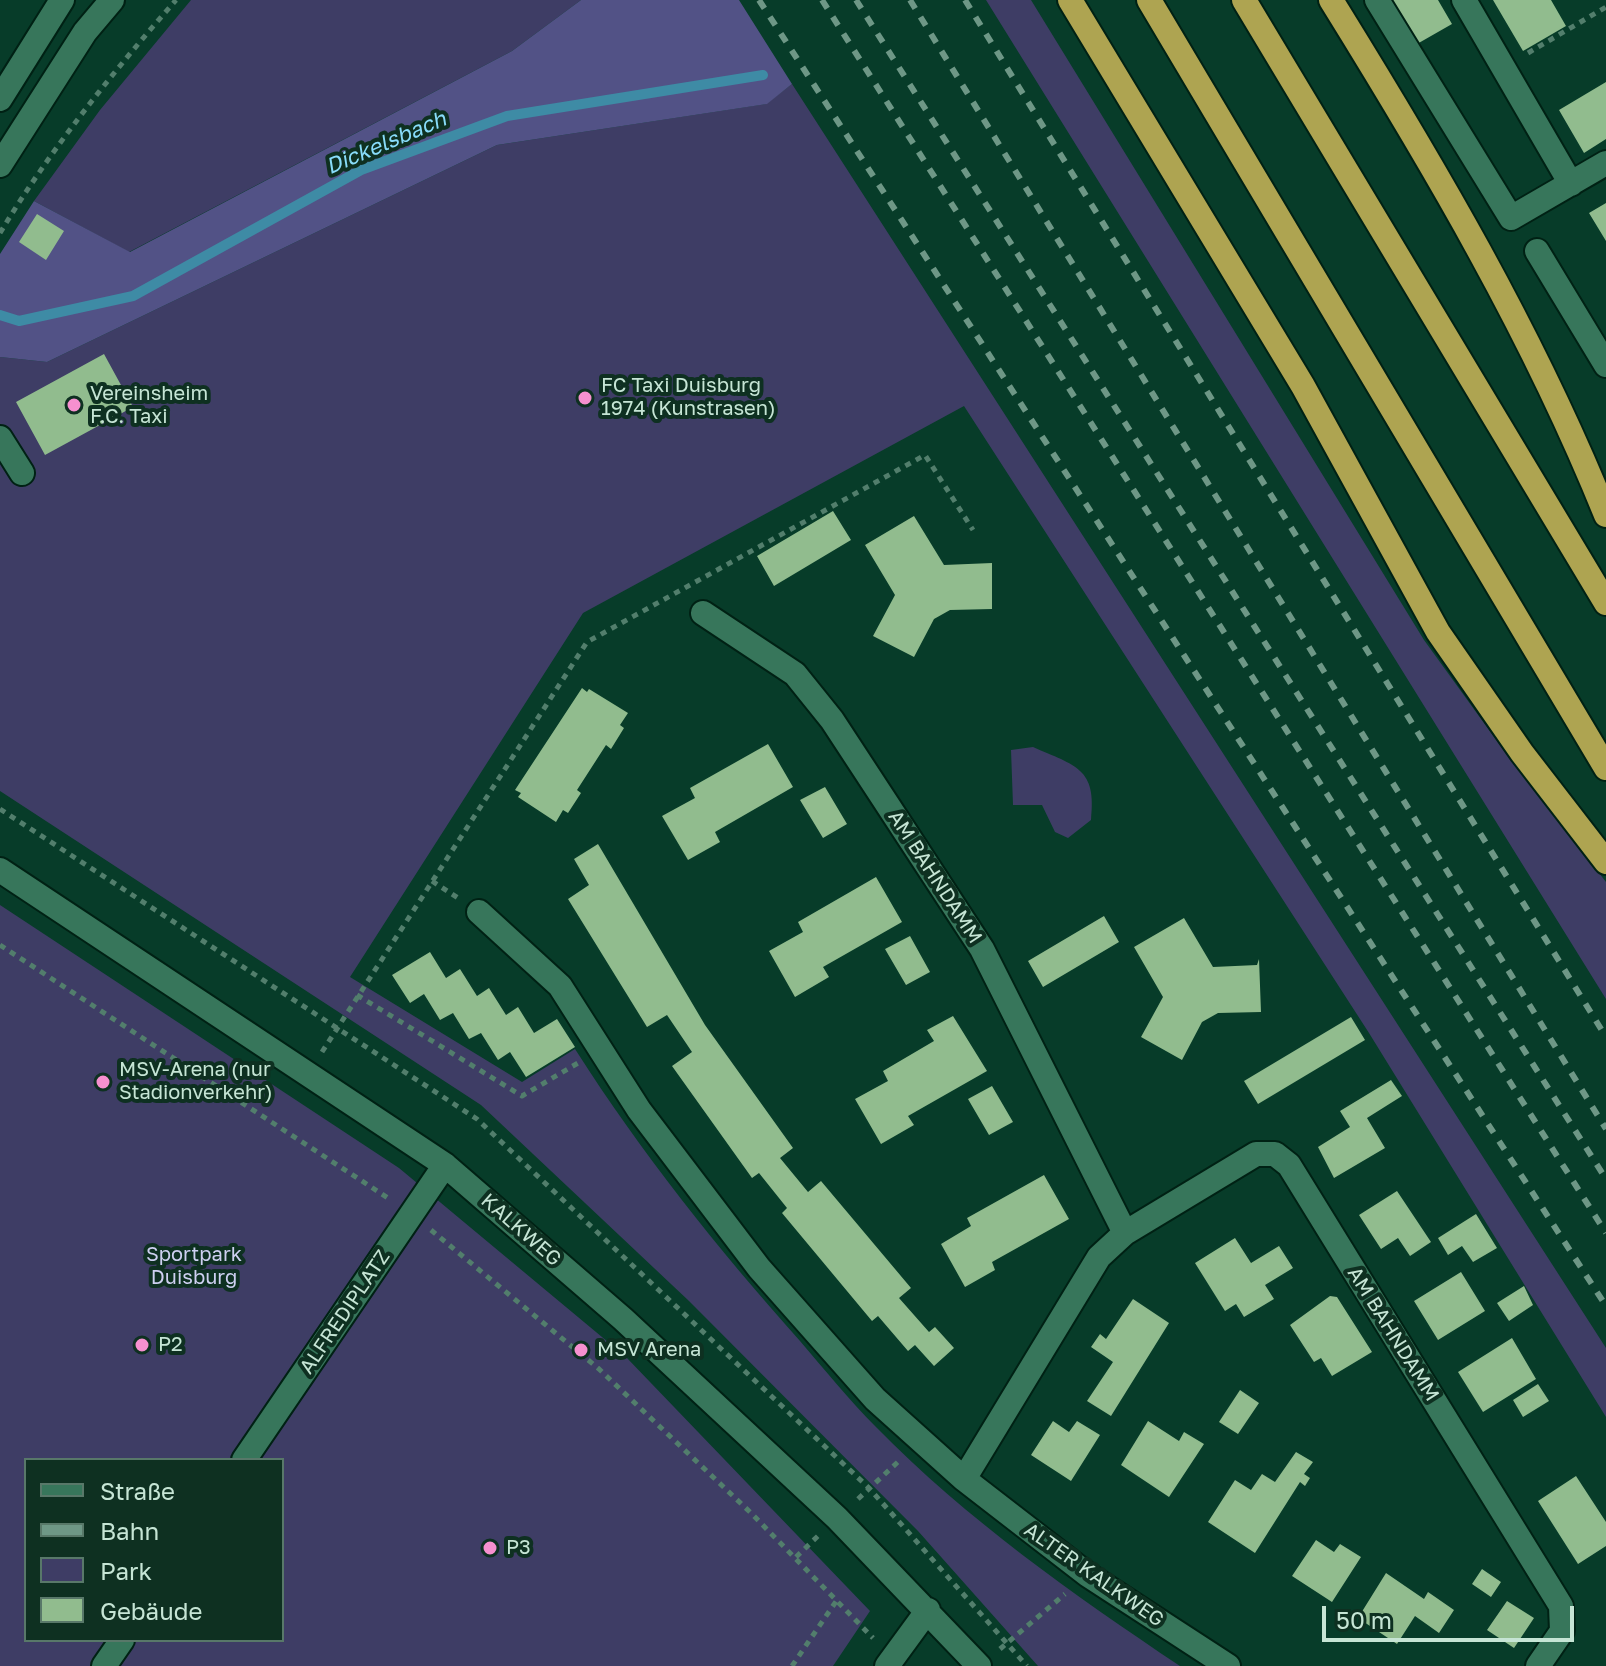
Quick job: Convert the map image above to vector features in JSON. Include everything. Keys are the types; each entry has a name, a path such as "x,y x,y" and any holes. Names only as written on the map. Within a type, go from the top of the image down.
{"highway":[{"path":"1070,0 1303,386 1438,632 1522,753 1606,862"},
{"path":"1149,0 1606,768"},
{"path":"1244,0 1606,603"},
{"path":"1331,0 1436,170 1531,346 1580,450 1606,515"}],"street":[{"path":"0,99 62,0"},
{"path":"0,165 85,32 112,0"},
{"path":"1377,0 1511,218 1606,163"},
{"path":"1464,0 1571,184"},
{"path":"1537,251 1606,365"},
{"path":"0,438 22,473"},
{"name":"AM BAHNDAMM","path":"703,613 795,674 832,720 982,949 1125,1233"},
{"name":"KALKWEG","path":"0,870 445,1165 623,1319 985,1661"},
{"path":"479,912 560,986 639,1110 759,1268 875,1399 964,1479"},
{"name":"AM BAHNDAMM","path":"964,1479 1099,1257 1125,1233 1256,1154 1275,1154 1289,1165 1561,1606 1562,1631 1538,1666"},
{"name":"ALFREDIPLATZ","path":"245,1458 445,1165"},
{"name":"ALTER KALKWEG","path":"964,1479 1088,1575 1228,1666"},
{"path":"890,1662 928,1610"},
{"path":"104,1666 121,1642"}],"path":[{"path":"0,233 20,200 121,62 176,0"},
{"path":"1503,68 1606,7"},
{"path":"308,1073 587,642 925,455 973,530"},
{"path":"0,945 412,1213 599,1369 796,1557 890,1662"},
{"path":"357,995 522,1096 601,1049"},
{"path":"848,1508 922,1440"},
{"path":"796,1557 827,1528"},
{"path":"985,1661 1088,1575"},
{"path":"792,1666 837,1600"}],"green space":[{"path":"191,0 581,0 512,51 129,252 34,201 100,110"},
{"path":"986,0 1031,0 1424,640 1510,759 1606,882 1606,999"},
{"path":"792,84 1606,1348 1606,1417 1369,1033 964,406 583,613 350,977 522,1082 575,1049 627,1126 710,1235 876,1427 947,1493 1022,1554 1180,1666 1038,1666 918,1531 689,1301 481,1105 0,791 0,357 47,362 497,145 766,104"},
{"path":"1033,747 1072,765 1087,779 1091,789 1091,820 1068,838 1055,832 1042,805 1013,805 1011,750"},
{"name":"Sportpark Duisburg","path":"0,905 399,1168 626,1357 870,1611 833,1666 0,1666"}],"shaded area":[{"path":"581,0 739,0 792,84 767,104 497,145 47,362 0,357 0,254 34,201 130,252 512,51"}],"building":[{"path":"1391,0 1438,0 1452,24 1417,44"},
{"path":"1493,0 1551,0 1566,26 1523,51"},
{"path":"1606,82 1606,139 1584,153 1559,110"},
{"path":"1606,203 1606,241 1589,213"},
{"path":"37,214 64,231 46,260 19,242"},
{"name":"Vereinsheim F.C. Taxi","path":"104,354 133,407 45,455 16,402"},
{"path":"833,511 851,540 774,586 757,556"},
{"path":"914,516 944,565 992,563 992,609 950,610 934,619 914,657 873,636 895,595 865,545"},
{"path":"582,688 587,692 589,689 628,713 620,725 624,728 611,749 606,745 577,790 581,793 568,813 563,810 556,822 518,797 521,793 515,790"},
{"path":"768,744 793,787 715,832 720,842 688,860 662,816 695,798 690,788"},
{"path":"825,787 847,824 823,838 800,800"},
{"path":"598,844 705,1025 793,1148 780,1158 808,1192 821,1181 911,1288 899,1298 929,1332 935,1327 954,1348 934,1366 915,1345 908,1351 878,1316 872,1321 782,1213 787,1208 759,1173 752,1178 672,1066 692,1052 667,1015 647,1027 568,899 589,885 574,859"},
{"path":"876,877 902,922 823,967 829,977 795,997 769,951 803,932 798,922"},
{"path":"1104,916 1119,942 1043,987 1028,961"},
{"path":"1184,918 1213,967 1257,965 1259,959 1261,1012 1218,1013 1202,1022 1182,1060 1141,1037 1163,997 1134,947"},
{"path":"910,936 930,972 906,985 885,949"},
{"path":"430,952 446,978 460,969 477,996 489,988 506,1015 518,1007 534,1033 557,1019 575,1047 526,1077 510,1052 498,1060 481,1033 469,1039 453,1013 440,1020 424,994 410,1003 392,975"},
{"path":"953,1016 987,1071 908,1116 914,1125 881,1144 855,1099 888,1081 883,1071 934,1041 927,1030"},
{"path":"1351,1017 1365,1040 1258,1104 1244,1081"},
{"path":"1391,1080 1402,1096 1367,1118 1385,1148 1334,1178 1318,1147 1350,1127 1340,1111"},
{"path":"992,1086 1013,1122 989,1135 968,1099"},
{"path":"1044,1175 1069,1219 992,1262 995,1270 965,1287 941,1244 971,1226 967,1218"},
{"path":"1397,1191 1431,1242 1410,1256 1398,1238 1381,1249 1359,1215"},
{"path":"1476,1214 1497,1248 1473,1262 1462,1246 1448,1255 1438,1238"},
{"path":"1235,1238 1251,1263 1279,1246 1293,1268 1265,1285 1274,1299 1244,1317 1236,1304 1225,1311 1195,1263"},
{"path":"1461,1272 1485,1311 1438,1340 1414,1301"},
{"path":"1524,1286 1533,1305 1509,1321 1497,1303"},
{"path":"1330,1296 1337,1297 1372,1352 1332,1376 1321,1358 1314,1362 1290,1325"},
{"path":"1133,1299 1169,1323 1111,1416 1087,1401 1113,1362 1091,1347 1100,1334 1106,1339"},
{"path":"1512,1338 1536,1379 1483,1412 1458,1372"},
{"path":"1538,1384 1549,1401 1523,1417 1513,1400"},
{"path":"1240,1390 1259,1403 1238,1434 1219,1422"},
{"path":"1053,1421 1069,1432 1077,1421 1100,1435 1071,1481 1031,1455"},
{"path":"1148,1421 1179,1441 1184,1432 1204,1444 1169,1497 1121,1465"},
{"path":"1296,1452 1313,1462 1304,1474 1310,1478 1305,1486 1300,1482 1255,1553 1208,1522 1235,1480 1251,1490 1262,1474 1275,1482"},
{"path":"1576,1476 1606,1522 1606,1546 1578,1564 1538,1501"},
{"path":"1316,1540 1334,1552 1340,1544 1361,1557 1332,1602 1292,1576"},
{"path":"1482,1569 1501,1582 1491,1597 1472,1584"},
{"path":"1386,1573 1424,1599 1428,1592 1454,1610 1439,1633 1415,1616 1397,1644 1358,1618"},
{"path":"1507,1601 1534,1618 1514,1648 1487,1630"}],"waterway":[{"name":"Dickelsbach","path":"0,315 19,321 133,296 361,170 507,116 763,75"}],"railway":[{"path":"759,0 1606,1306"},
{"path":"822,0 1606,1233"},
{"path":"856,0 1606,1179"},
{"path":"910,0 1606,1129"},
{"path":"965,0 1606,1037"}],"place":[{"name":"FC Taxi Duisburg 1974 (Kunstrasen)","path":"585,398"},
{"name":"Vereinsheim F.C. Taxi","path":"74,405"},
{"name":"MSV-Arena (nur Stadionverkehr)","path":"103,1082"},
{"name":"P2","path":"142,1345"},
{"name":"MSV Arena","path":"581,1350"},
{"name":"P3","path":"490,1548"}]}
